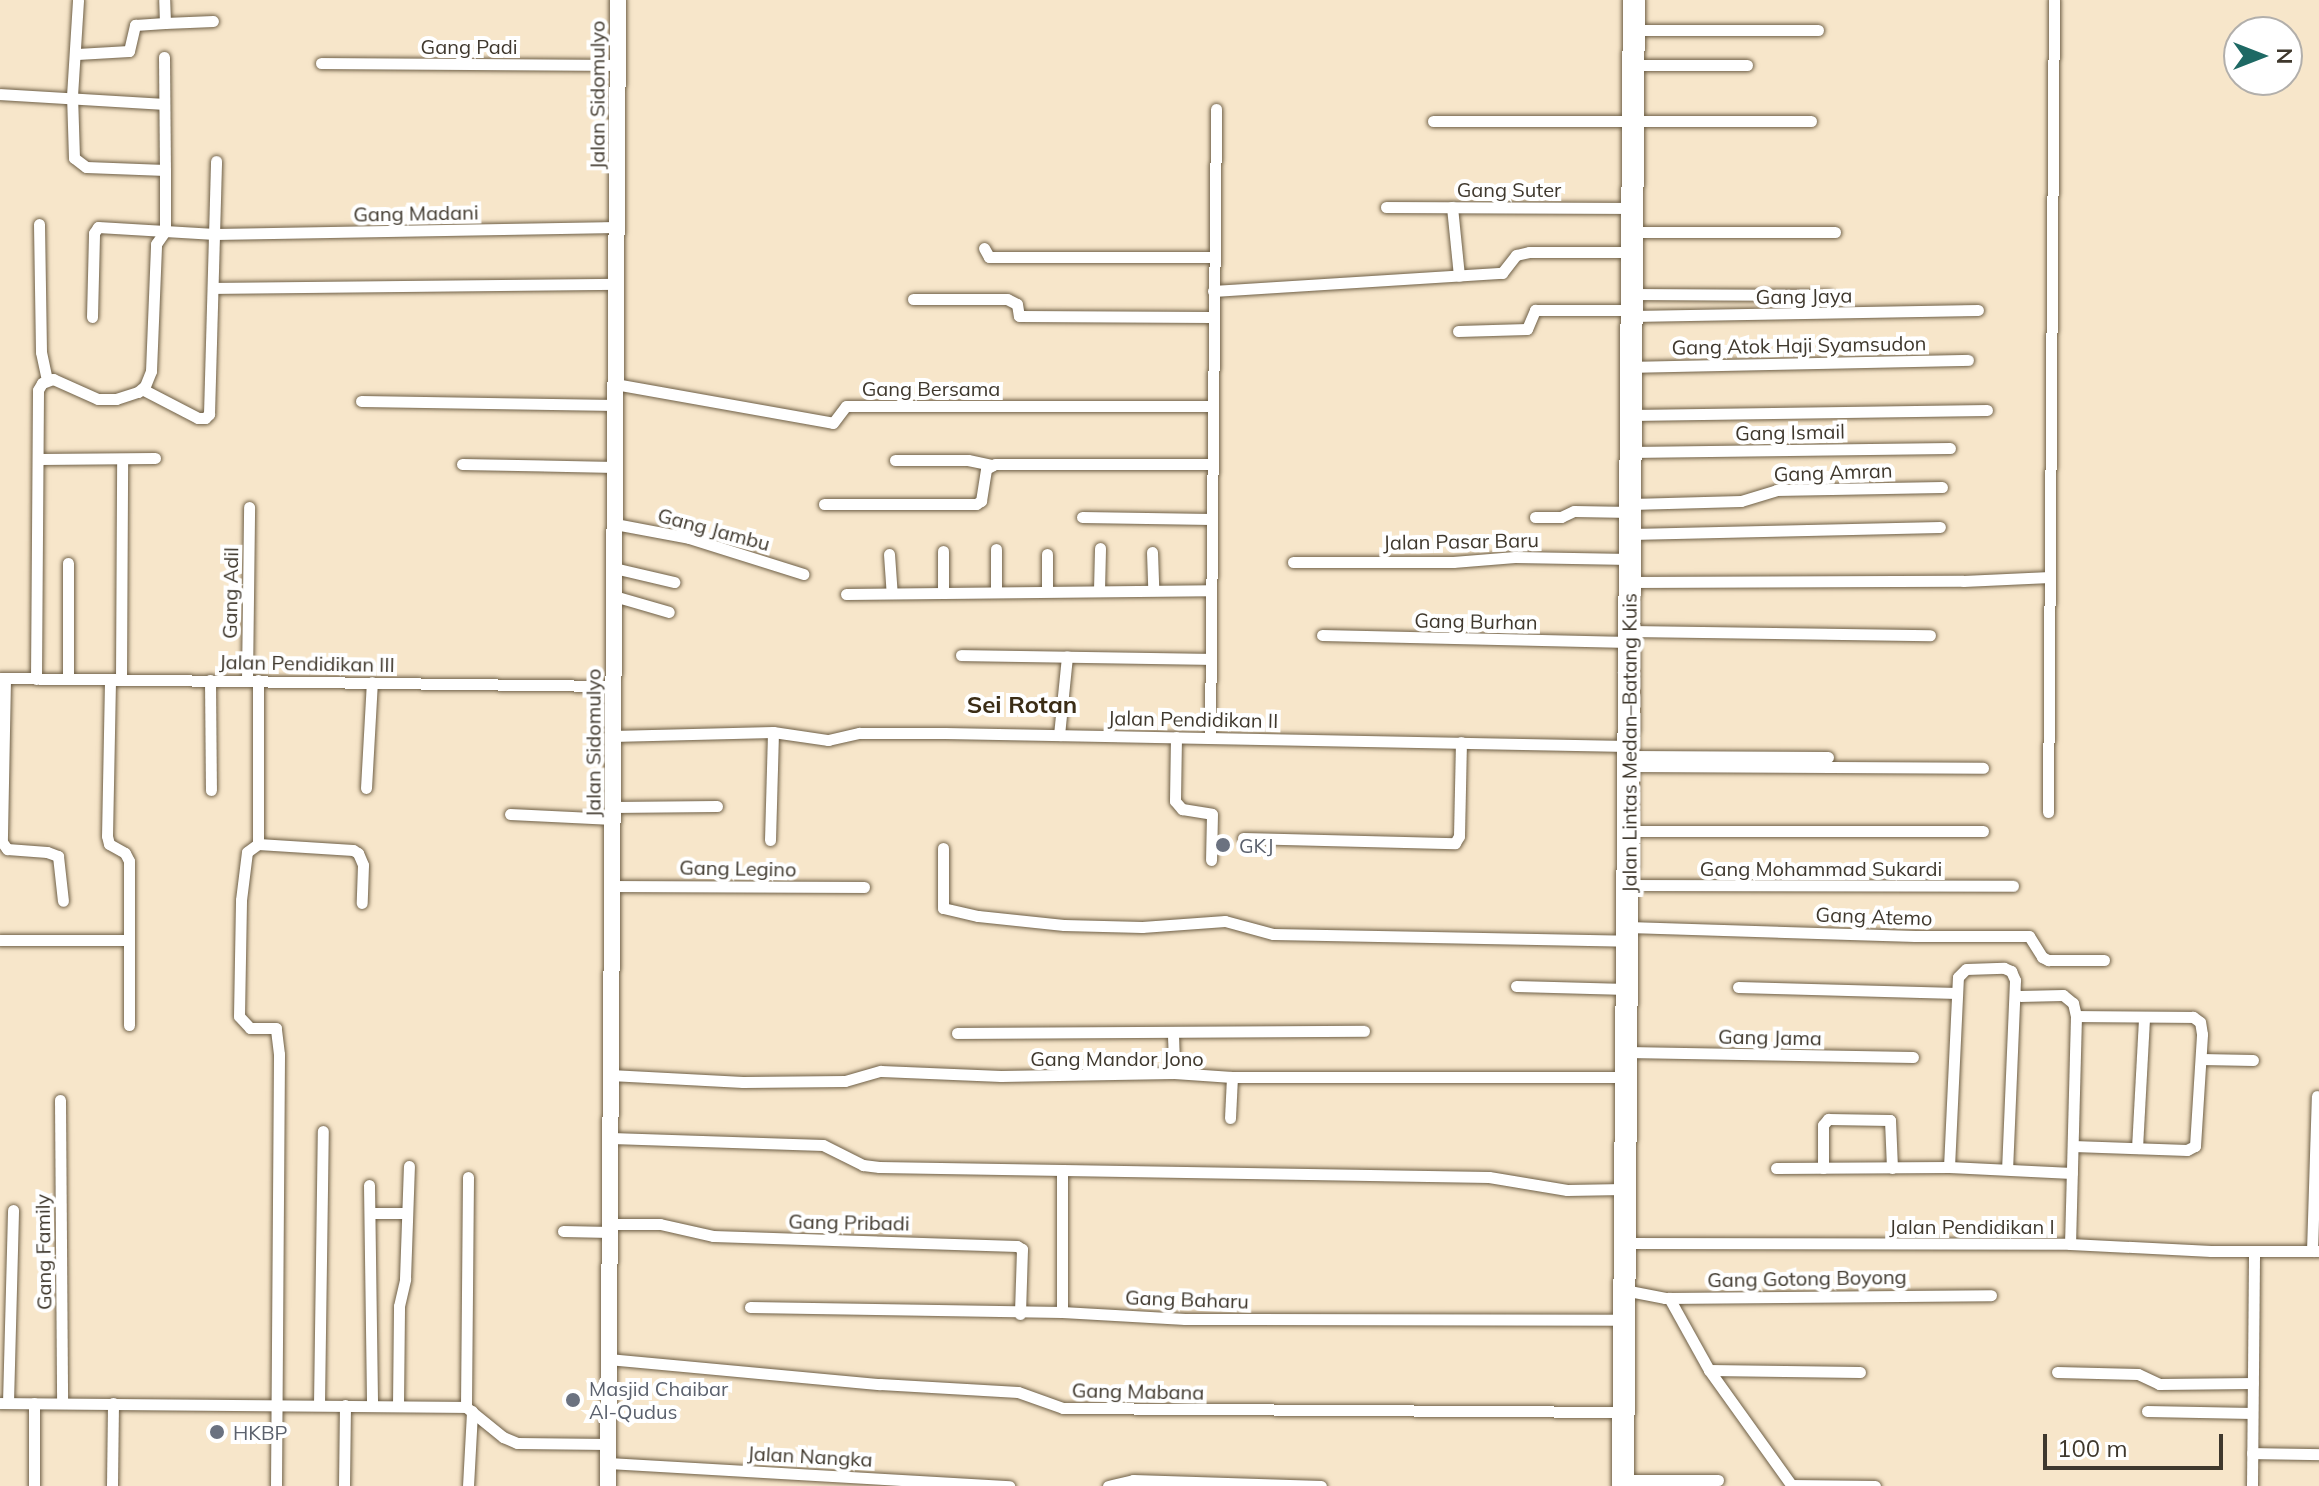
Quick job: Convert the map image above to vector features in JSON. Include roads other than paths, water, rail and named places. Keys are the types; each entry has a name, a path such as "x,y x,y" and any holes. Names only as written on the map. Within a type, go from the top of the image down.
{"highway":[{"name":"Jalan Lintas Medan–Batang Kuis","path":"1624,1483 1634,0"}],"street":[{"path":"78,0 72,96 73,155 80,165 165,170"},
{"path":"164,0 165,23"},
{"name":"Jalan Sidomulyo","path":"608,1486 618,0"},
{"path":"2048,812 2054,0"},
{"path":"77,54 126,52 130,48 135,25 213,21"},
{"path":"1634,30 1818,30"},
{"path":"36,679 37,395 39,386 47,380 59,380 98,399 116,399 142,389 151,371 156,244 165,231 164,57"},
{"name":"Gang Padi","path":"321,63 617,65"},
{"path":"1634,65 1747,65"},
{"path":"0,94 164,104"},
{"path":"1210,737 1216,109"},
{"path":"1433,121 1811,121"},
{"path":"142,389 198,418 208,416 216,161"},
{"name":"Gang Suter","path":"1386,207 1632,208"},
{"path":"1452,207 1459,276"},
{"path":"39,224 41,352 47,380"},
{"name":"Gang Madani","path":"92,317 95,229 215,234 617,227"},
{"path":"1213,291 1502,273 1521,253 1632,242 1835,232"},
{"path":"984,248 989,257 1214,257"},
{"path":"213,288 617,284"},
{"path":"1458,331 1527,329 1535,310 1829,295"},
{"path":"913,299 1007,299 1017,304 1019,316 1212,317"},
{"name":"Gang Jaya","path":"1632,307 1978,310"},
{"name":"Gang Atok Haji Syamsudon","path":"1631,367 1968,360"},
{"name":"Gang Bersama","path":"615,384 833,423 846,406 1212,406"},
{"path":"361,401 615,405"},
{"path":"1630,415 1987,410"},
{"name":"Gang Ismail","path":"1630,452 1950,448"},
{"path":"39,459 155,458"},
{"path":"122,460 116,680 107,836 109,844 128,856 129,1025"},
{"path":"895,460 968,460 992,465 1213,464"},
{"path":"462,464 615,467"},
{"path":"824,504 976,504 981,501 986,469 992,465"},
{"name":"Gang Amran","path":"1631,517 1741,501 1776,490 1942,487"},
{"name":"Gang Adil","path":"249,507 258,844"},
{"path":"1535,517 1561,517 1574,511 1631,517 1940,527"},
{"path":"1082,517 1211,519"},
{"name":"Gang Jambu","path":"615,524 689,538 803,574"},
{"path":"1099,590 1100,548"},
{"path":"996,549 996,591"},
{"path":"943,551 943,592"},
{"path":"1152,552 1153,590"},
{"path":"889,554 892,593"},
{"path":"1047,554 1047,590"},
{"name":"Jalan Pasar Baru","path":"1293,562 1453,562 1528,557 1630,559"},
{"path":"68,563 68,679"},
{"path":"614,568 674,582"},
{"path":"1630,582 1963,581 2050,577"},
{"path":"846,594 1211,590"},
{"path":"614,599 669,612"},
{"name":"Gang Burhan","path":"1322,635 1930,635"},
{"path":"961,655 1210,659"},
{"path":"1059,735 1067,656"},
{"path":"3,678 2,842 7,849 47,852 58,856 63,901"},
{"name":"Jalan Pendidikan III","path":"3,678 613,686"},
{"path":"210,680 211,790"},
{"path":"366,788 372,682"},
{"path":"770,840 773,732"},
{"name":"Jalan Pendidikan II","path":"612,736 773,732 828,740 859,733 1210,737 1461,742 1630,756"},
{"path":"1176,737 1175,801 1182,809 1212,814 1211,860"},
{"path":"1243,838 1455,843 1459,836 1461,742"},
{"path":"1630,756 1828,757"},
{"path":"1630,756 1983,768"},
{"path":"510,814 612,813 717,806"},
{"path":"1629,831 1983,831"},
{"path":"276,1486 279,1403 278,1031 274,1027 250,1028 240,1021 243,861 250,848 258,844 337,847 358,853 363,865 362,903"},
{"path":"943,848 943,905 945,910 953,913 1064,925 1142,927 1225,921 1273,934 1628,934"},
{"name":"Gang Mohammad Sukardi","path":"1629,885 2013,886"},
{"name":"Gang Legino","path":"611,886 864,887"},
{"name":"Gang Atemo","path":"1628,934 2029,936 2048,960 2104,960"},
{"path":"0,940 129,940"},
{"path":"1949,1167 1957,993 1963,971 2004,968 2014,974 2015,996 2007,1169"},
{"path":"1516,986 1627,989"},
{"path":"1738,987 1957,993"},
{"path":"2015,996 2063,995 2073,1003 2076,1016 2070,1244"},
{"path":"2073,1146 2187,1150 2195,1146 2202,1028 2197,1019 2076,1016"},
{"path":"2137,1148 2144,1018"},
{"path":"957,1033 1173,1035 1364,1031"},
{"path":"1173,1035 1174,1073"},
{"name":"Gang Jama","path":"1627,1052 1913,1057"},
{"path":"2201,1059 2253,1060"},
{"name":"Gang Mandor Jono","path":"610,1075 757,1082 845,1081 881,1071 1001,1076 1174,1073 1232,1077 1626,1077"},
{"path":"1230,1118 1232,1077"},
{"path":"2316,1251 2317,1096"},
{"name":"Gang Family","path":"60,1100 62,1403"},
{"path":"1823,1168 1823,1125 1828,1119 1890,1120 1893,1127 1892,1168"},
{"path":"319,1404 323,1131"},
{"path":"611,1138 823,1145 863,1165 879,1167 1489,1177 1547,1187 1624,1189"},
{"path":"398,1405 399,1306 405,1279 409,1166"},
{"path":"1776,1168 1949,1167 2072,1173"},
{"path":"1062,1172 1062,1312"},
{"path":"468,1177 468,1486"},
{"path":"369,1185 372,1405"},
{"path":"13,1210 4,1403 279,1403 469,1409 503,1437 517,1443 608,1444"},
{"path":"371,1213 407,1213"},
{"name":"Gang Pribadi","path":"610,1228 660,1224 713,1236 1017,1246 1022,1249 1020,1314"},
{"path":"563,1231 610,1228"},
{"name":"Jalan Pendidikan I","path":"1624,1266 2070,1244 2254,1252 2316,1251"},
{"path":"2252,1486 2254,1252"},
{"name":"Gang Gotong Boyong","path":"1624,1266 1648,1296 1667,1298 1991,1295"},
{"path":"1667,1298 1709,1370 1792,1485 1875,1486"},
{"name":"Gang Baharu","path":"750,1307 1020,1314 1062,1312 1185,1319 1623,1320"},
{"name":"Gang Mabana","path":"608,1359 880,1384 1018,1392 1063,1408 1624,1412"},
{"path":"1709,1370 1860,1372"},
{"path":"2057,1372 2138,1374 2159,1384 2253,1383"},
{"path":"34,1403 34,1486"},
{"path":"112,1486 113,1403"},
{"path":"344,1486 345,1405"},
{"path":"2147,1411 2252,1413"},
{"path":"2252,1453 2319,1454"},
{"name":"Jalan Nangka","path":"608,1463 1009,1486"},
{"path":"1114,1485 1133,1480 1321,1486"},
{"path":"1624,1483 1718,1480"}],"place":[{"name":"GKJ","path":"1223,845"},
{"name":"Masjid Chaibar Al-Qudus","path":"573,1400"},
{"name":"HKBP","path":"217,1432"}],"district":[{"name":"Sei Rotan","path":"1022,705"}]}
